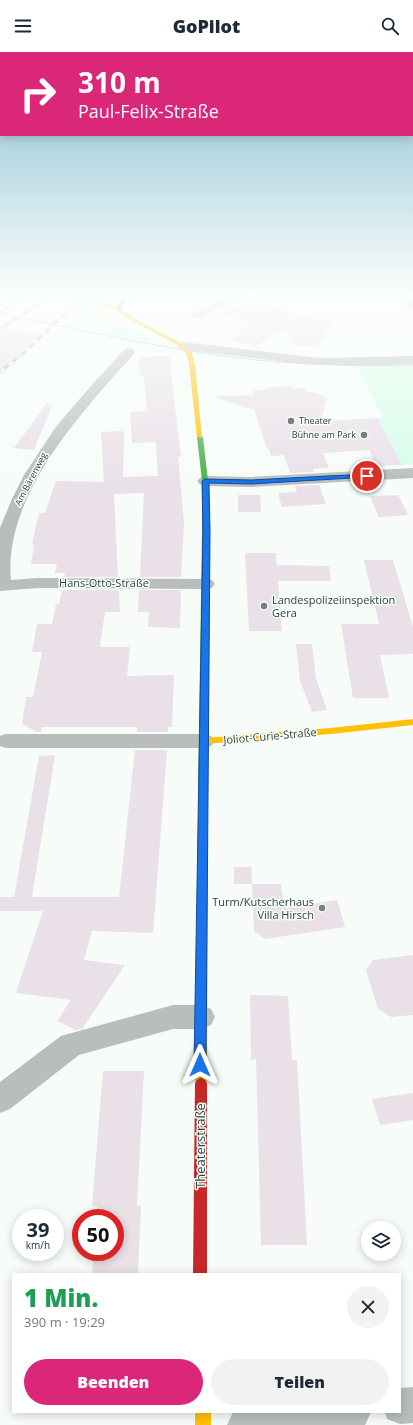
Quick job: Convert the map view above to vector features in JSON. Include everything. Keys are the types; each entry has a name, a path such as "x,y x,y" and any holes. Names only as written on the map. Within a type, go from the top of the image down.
{"main road":[{"name":"Theaterstraße","path":"190,358 205,481 206,584 201,1017 200,1273"},
{"name":"Joliot-Curie-Straße","path":"204,741 331,731 413,722"},
{"path":"203,1413 203,1425"}],"street":[{"name":"Am Bärenweg","path":"2,586 1,559 5,540 19,498 33,470 64,426 125,358"},
{"path":"283,358 324,362 378,362 413,360"},
{"path":"205,481 251,482 413,473"},
{"name":"Hans-Otto-Straße","path":"2,586 38,583 206,584"},
{"name":"Joliot-Curie-Straße","path":"6,741 204,741"},
{"path":"0,1099 72,1045 173,1018 201,1017"},
{"path":"401,1406 413,1405"},
{"path":"245,1425 346,1413"}],"green space":[{"path":"413,361 413,464 402,465 378,418 383,417 355,364"}],"building":[{"path":"0,358 14,358 0,372"},
{"path":"142,358 169,358 181,457 178,457 184,522 181,577 140,577 144,493 114,494 118,577 64,577 65,573 55,573 57,564 31,564 34,545 32,545 39,513 45,513 56,481 104,482 101,432 124,431 123,477 158,476 156,442 132,443 130,412 147,411 144,376 140,376 139,360 142,360"},
{"name":"Theater","path":"291,386 292,388 304,388 306,392 313,392 327,398 321,421 378,418 402,465 376,466 369,450 323,453 329,468 313,469 314,472 290,473 284,455 271,456 269,449 267,449 254,410 217,398 217,396 254,395 252,390 265,390 265,388"},
{"path":"47,403 52,406 34,450 14,448"},
{"path":"319,485 326,504 282,507 278,493 297,492 295,486"},
{"path":"238,495 260,495 261,512 238,512"},
{"path":"398,495 408,515 379,517 370,496"},
{"name":"Landespolizeiinspektion Gera","path":"245,553 276,553 277,565 329,566 331,581 278,581 282,631 249,631"},
{"path":"364,560 393,560 413,627 413,654 380,655 389,698 353,698 341,624 379,624"},
{"path":"62,590 119,590 120,612 105,612 100,647 130,647 127,676 174,675 172,727 168,727 168,732 137,732 137,727 42,727 41,732 36,732 22,724 26,697 33,697 42,652 32,652 37,624 52,624 56,604 59,604"},
{"path":"139,590 181,590 180,628 148,627 149,612 138,612"},
{"path":"296,644 312,644 316,679 327,710 312,712 300,681"},
{"path":"135,750 167,750 153,933 92,931 84,960 125,965 82,1029 76,1030 57,1021 71,1000 16,993 43,911 0,911 0,897 14,897 39,756 55,755 32,897 119,897"},
{"path":"234,867 251,867 252,884 234,884"},
{"name":"Turm/Kutscherhaus Villa Hirsch","path":"252,884 281,884 284,908 337,900 345,927 265,939 254,931"},
{"path":"413,955 413,1015 391,1017 378,1009 366,970 373,960"},
{"path":"250,995 288,996 292,1060 297,1060 307,1245 261,1245 256,1059 251,1060"},
{"path":"103,1071 144,1071 137,1206 141,1205 138,1273 92,1273 93,1261 124,1261 124,1209 97,1209 97,1206 92,1206"},
{"path":"413,1093 413,1120 380,1125 372,1099"}],"tram line":[{"path":"241,358 334,365 413,365"}],"railway":[{"path":"0,372 17,358"}],"traffic: fast":[{"path":"200,437 205,481 206,531 203,791"}],"traffic: slow":[{"path":"190,358 200,437"},
{"path":"204,741 331,731 413,722"},
{"path":"201,1084 203,791"},
{"path":"203,1413 203,1425"}],"traffic: jam":[{"path":"200,1273 201,1084"}],"place":[{"name":"Theater","path":"291,421"},
{"name":"Bühne am Park","path":"364,435"},
{"name":"Landespolizeiinspektion Gera","path":"264,606"},
{"name":"Turm/Kutscherhaus Villa Hirsch","path":"322,908"}],"route":[{"path":"200,1065 206,531 205,481 251,482 367,476"}]}
